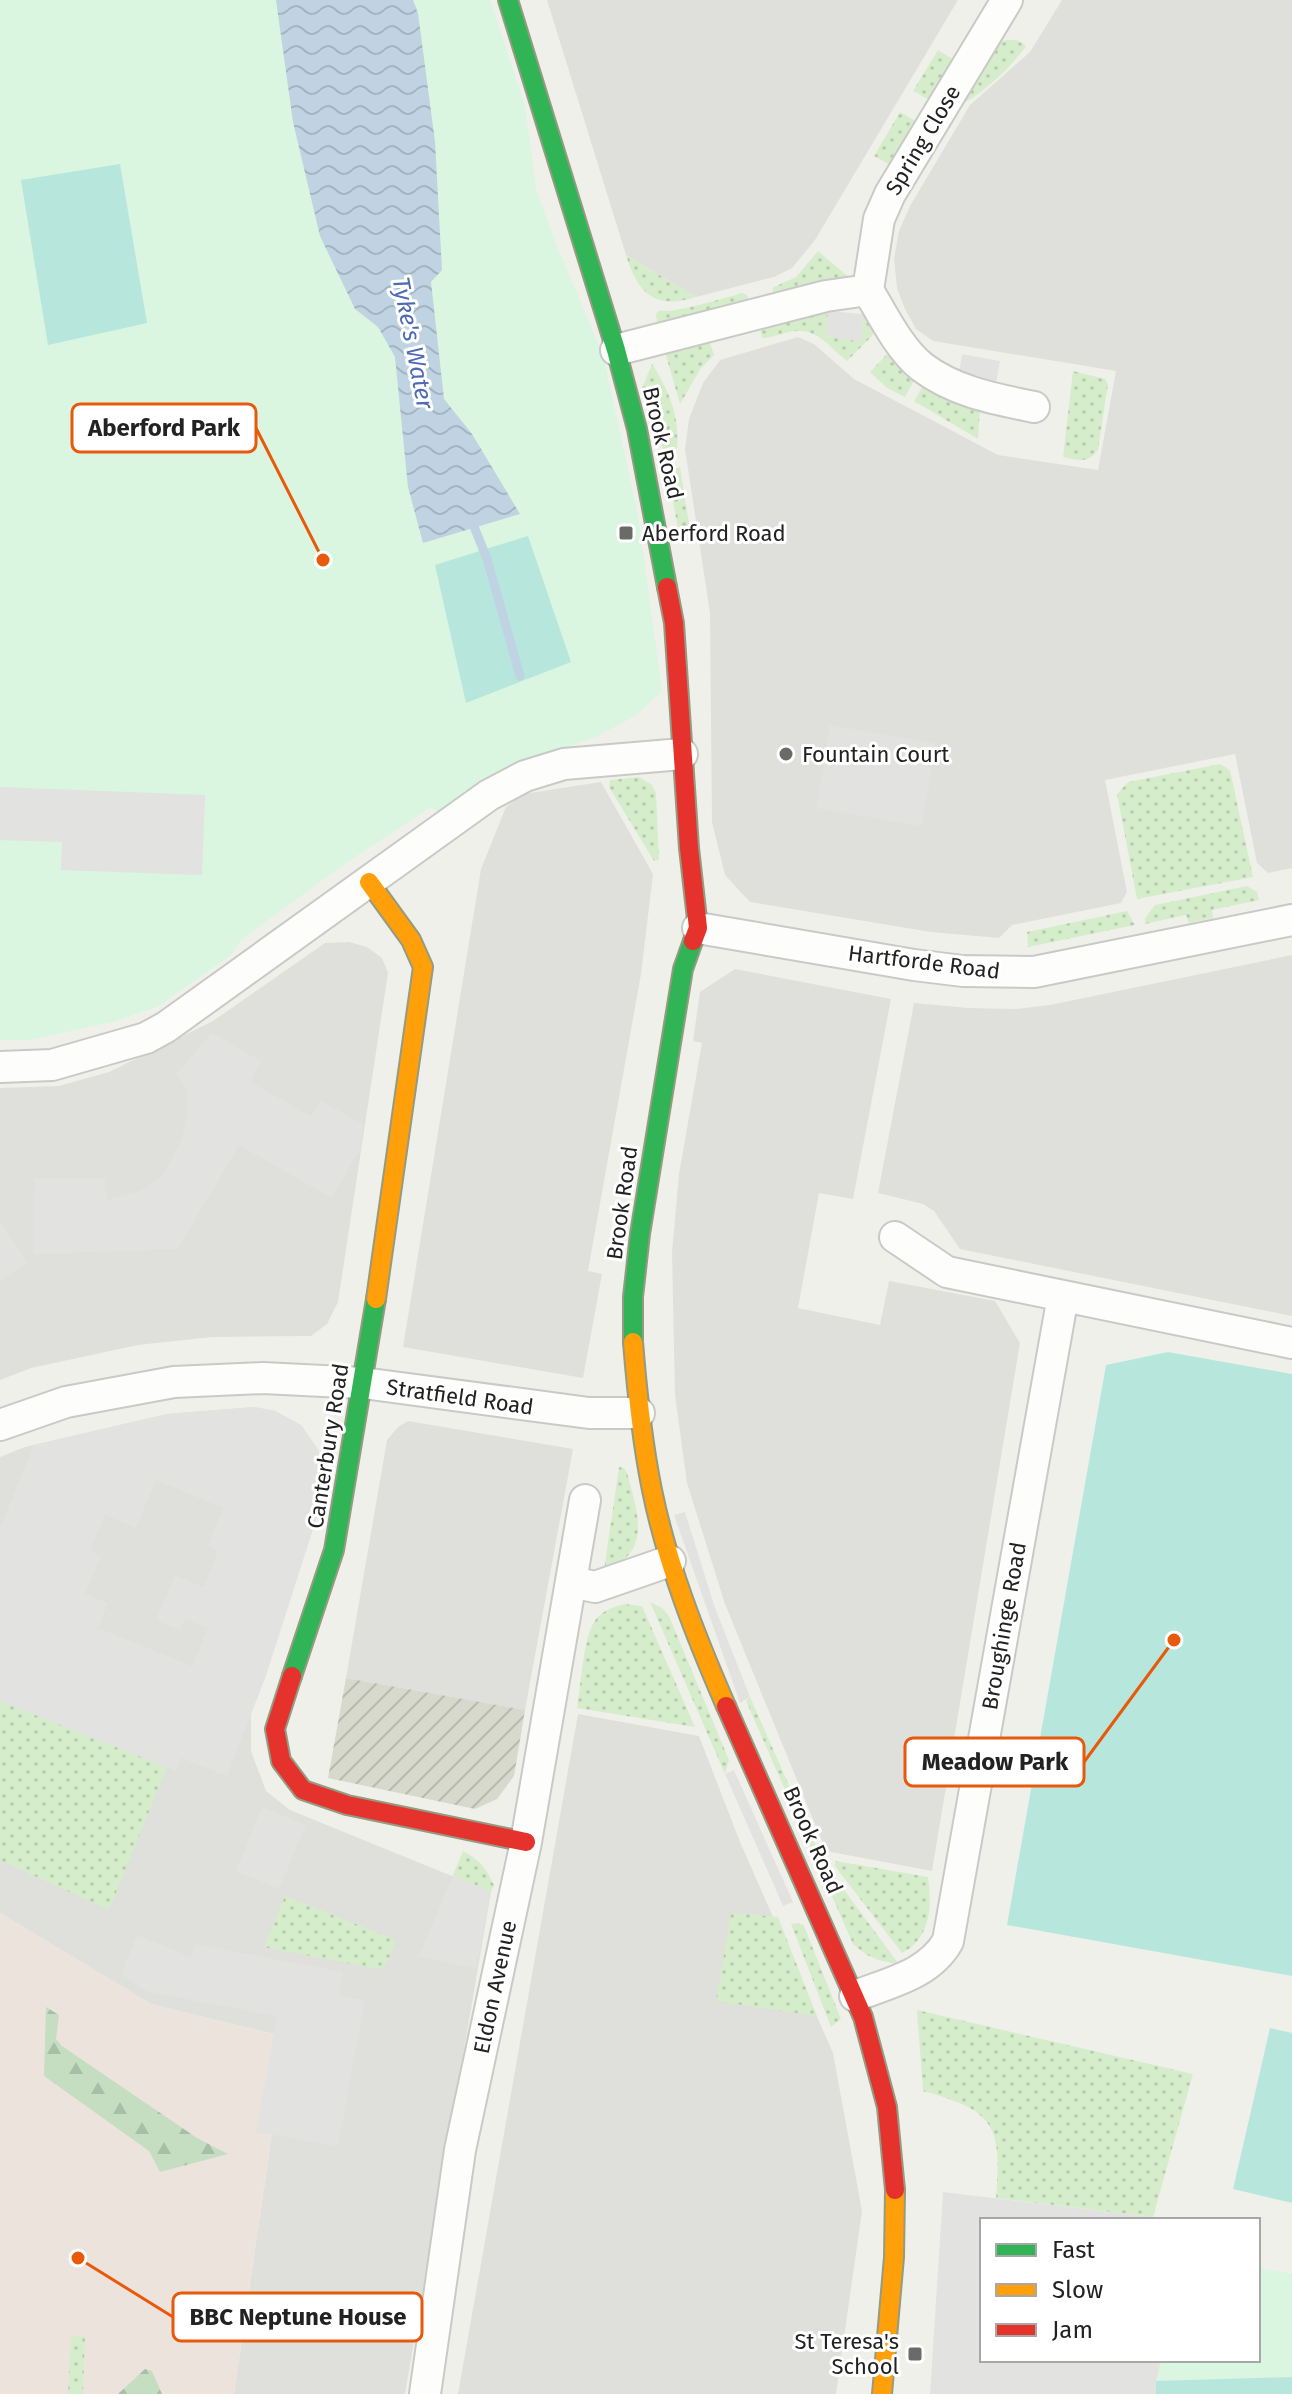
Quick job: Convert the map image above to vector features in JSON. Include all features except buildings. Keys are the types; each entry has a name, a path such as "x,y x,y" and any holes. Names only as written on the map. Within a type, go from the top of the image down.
{"street":[{"name":"Brook Road","path":"508,0 616,350 637,429 674,623 689,848 698,928 683,969 640,1234 633,1317 639,1413 652,1490 670,1561 723,1698 855,1996 866,2024 885,2100 895,2174 894,2246 882,2394"},
{"name":"Spring Close","path":"868,290 879,219 890,194 1007,0"},
{"path":"616,350 826,296 868,290 892,332 921,367 974,395 1034,407"},
{"path":"0,1067 52,1065 146,1038 218,991 489,795 525,776 564,764 682,754"},
{"name":"Canterbury Road","path":"369,882 411,940 423,967 421,995 363,1383 334,1550 275,1729 281,1761 303,1790 347,1805 526,1842"},
{"name":"Hartforde Road","path":"698,928 914,965 963,971 1034,972 1292,920"},
{"path":"895,1237 947,1272 1292,1343"},
{"name":"Broughinge Road","path":"855,1996 924,1968 940,1954 948,1941 1063,1296"},
{"name":"Stratfield Road","path":"0,1425 66,1402 174,1382 263,1378 363,1383 573,1411 639,1413"},
{"name":"Eldon Avenue","path":"425,2394 460,2150 526,1842 585,1500"},
{"path":"572,1582 595,1587 670,1561"}],"shaded area":[{"path":"547,0 958,0 815,240 792,268 774,277 696,297 626,255"},
{"path":"1062,0 1292,0 1292,868 1268,873 1257,863 1235,754 1105,780 1127,892 1121,903 1012,925 999,938 931,932 750,902 725,875 712,822 710,613 685,449 689,419 703,383 720,360 798,337 814,344 854,379 998,455 1098,470 1116,371 933,341 916,329 905,309 897,288 894,259 899,231 910,206 970,105 1030,52"},
{"path":"120,164 147,323 48,345 21,180"},
{"path":"828,311 863,314 861,342 826,336"},
{"path":"962,354 1000,361 995,390 958,380"},
{"path":"528,536 571,662 466,703 435,565"},
{"path":"830,725 936,743 922,826 816,808"},
{"path":"601,782 653,874 641,974 588,1271 602,1274 583,1378 403,1347 481,869 506,807 523,794"},
{"path":"0,787 205,795 202,875 61,870 62,842 0,840"},
{"path":"349,942 367,947 382,958 388,973 338,1302 327,1324 311,1336 212,1337 138,1345 31,1368 0,1380 0,1088 59,1086 109,1072 213,1021 325,943"},
{"path":"1292,955 1292,1316 960,1249 934,1211 923,1204 878,1193 914,1003 1016,1009 1050,1005"},
{"path":"735,969 891,999 853,1199 819,1193 798,1308 880,1325 889,1281 995,1301 1020,1343 932,1871 826,1851 725,1604 687,1483 675,1395 672,1252 679,1174 702,1043 693,1041 700,992"},
{"path":"212,1033 261,1061 250,1082 311,1116 321,1101 363,1124 360,1149 332,1198 239,1145 178,1249 33,1254 34,1178 105,1178 107,1200 139,1191 162,1176 182,1139 187,1114 187,1092 176,1074"},
{"path":"0,1221 28,1263 0,1281"},
{"path":"1168,1352 1292,1374 1292,1976 1007,1925 1106,1365"},
{"path":"254,1407 275,1411 301,1425 319,1451 320,1507 251,1714 251,1751 266,1791 290,1810 491,1892 405,2394 234,2394 286,2037 151,2004 0,1913 0,1457 25,1447 167,1414"},
{"path":"254,1407 275,1411 301,1425 319,1451 324,1483 320,1507 266,1675 227,1776 181,1758 176,1771 0,1701 0,1528 34,1445 167,1414","holes":["156,1480 223,1508 208,1546 218,1551 204,1587 175,1576 156,1620 180,1630 185,1619 208,1628 192,1666 98,1628 108,1603 85,1594 101,1556 90,1551 105,1515 136,1528"]},
{"path":"408,1421 573,1449 525,1710 346,1678 387,1440"},
{"path":"685,1512 714,1605 750,1697 740,1703 674,1515"},
{"path":"346,1678 525,1710 514,1776 497,1799 475,1809 328,1778"},
{"path":"578,1714 699,1736 740,1842 833,2053 862,2211 836,2394 458,2394"},
{"path":"734,1770 793,1902 783,1906 725,1774"},
{"path":"262,1807 306,1825 279,1889 236,1871"},
{"path":"453,1875 491,1892 476,1968 419,1957"},
{"path":"0,1913 151,2004 286,2037 234,2394 0,2394"},
{"path":"137,1935 191,1957 195,1944 343,1972 339,1996 365,2000 338,2146 256,2132 277,2016 148,1992 121,1974"},
{"path":"1270,2028 1292,2033 1292,2203 1233,2189"},
{"path":"943,2192 1153,2217 980,2218 980,2362 1161,2362 1156,2394 930,2394"},
{"path":"1292,2377 1292,2394 1156,2394 1156,2381"}],"green space":[{"path":"0,0 490,0 525,106 536,188 603,355 638,515 662,691 635,716 596,737 518,764 441,813 431,807 346,863 241,940 231,955 159,1006 116,1021 30,1040 0,1040"},
{"path":"1017,40 1026,46 995,80 957,107 998,43"},
{"path":"938,50 959,63 935,103 913,91"},
{"path":"900,112 922,125 896,168 874,156"},
{"path":"818,251 851,279 778,300 772,288 796,277"},
{"path":"626,255 696,297 669,301 650,296 636,280"},
{"path":"743,293 747,295 749,307 657,324 656,314 660,310 687,308"},
{"path":"828,311 826,336 861,341 863,314 877,325 872,336 847,361 820,338 807,332 795,331 762,338 760,327"},
{"path":"709,340 714,355 701,368 680,404 665,352"},
{"path":"892,349 916,377 905,397 887,388 870,372"},
{"path":"652,364 672,404 677,426 677,449 663,449 651,406 642,388"},
{"path":"1073,371 1105,379 1108,384 1098,450 1082,460 1063,457"},
{"path":"924,384 980,408 978,439 914,401"},
{"path":"680,467 692,543 680,540 668,474"},
{"path":"1220,764 1230,770 1253,877 1137,899 1117,794 1128,782"},
{"path":"639,777 652,785 656,793 659,860 654,861 609,787 610,780"},
{"path":"1247,886 1257,892 1259,900 1212,910 1213,918 1189,923 1186,915 1145,924 1145,918 1155,905"},
{"path":"1127,911 1135,925 1028,947 1027,932"},
{"path":"619,1467 627,1473 638,1529 630,1553 620,1563 604,1570"},
{"path":"650,1602 669,1616 729,1760 725,1774"},
{"path":"624,1604 642,1606 695,1727 577,1708 585,1648 592,1627 602,1613"},
{"path":"750,1697 822,1860 898,1963 873,1958 853,1944 746,1701"},
{"path":"0,1701 167,1767 109,1910 0,1860"},
{"path":"463,1851 485,1869 494,1885 491,1892 453,1875"},
{"path":"836,1861 928,1877 930,1899 927,1921 912,1947 902,1953 834,1865"},
{"path":"285,1896 396,1940 386,1965 379,1969 264,1947"},
{"path":"731,1913 778,1917 817,2016 716,2001"},
{"path":"791,1924 804,1926 841,2019 831,2027"},
{"path":"46,2007 59,2015 56,2039 62,2046 197,2138 228,2154 160,2172 149,2151 44,2076"},
{"path":"917,2010 1193,2074 1153,2217 996,2198 997,2153 995,2137 989,2125 966,2106 923,2091"},
{"path":"1260,2268 1292,2274 1292,2377 1156,2381 1160,2362 1260,2362"},
{"path":"71,2336 85,2337 83,2394 68,2394"},
{"path":"145,2369 152,2371 162,2394 118,2394"}],"water":[{"path":"276,0 413,0 418,13 435,142 442,270 431,282 444,399 472,434 520,514 423,543 408,487 395,357 378,327 355,309 320,236 293,122"}],"waterway":[{"name":"Tyke's Water","path":"471,519 487,559 520,676"}],"traffic: fast":[{"path":"508,0 616,350 637,429 667,587"},
{"path":"633,1342 633,1297 640,1234 683,969 693,941"},
{"path":"292,1676 334,1550 376,1299"}],"traffic: slow":[{"path":"369,882 411,940 423,967 376,1299"},
{"path":"633,1342 648,1472 658,1518 683,1600 726,1706"},
{"path":"882,2394 894,2257 895,2190"}],"traffic: jam":[{"path":"667,587 674,623 689,848 698,928 693,941"},
{"path":"292,1676 275,1729 281,1761 303,1790 347,1805 526,1842"},
{"path":"726,1706 863,2017 887,2107 895,2190"}],"place":[{"name":"Aberford Road","path":"626,533"},
{"name":"Aberford Park","path":"323,560"},
{"name":"Fountain Court","path":"786,754"},
{"name":"Meadow Park","path":"1174,1640"},
{"name":"BBC Neptune House","path":"78,2258"},
{"name":"St Teresa's School","path":"915,2354"}]}
